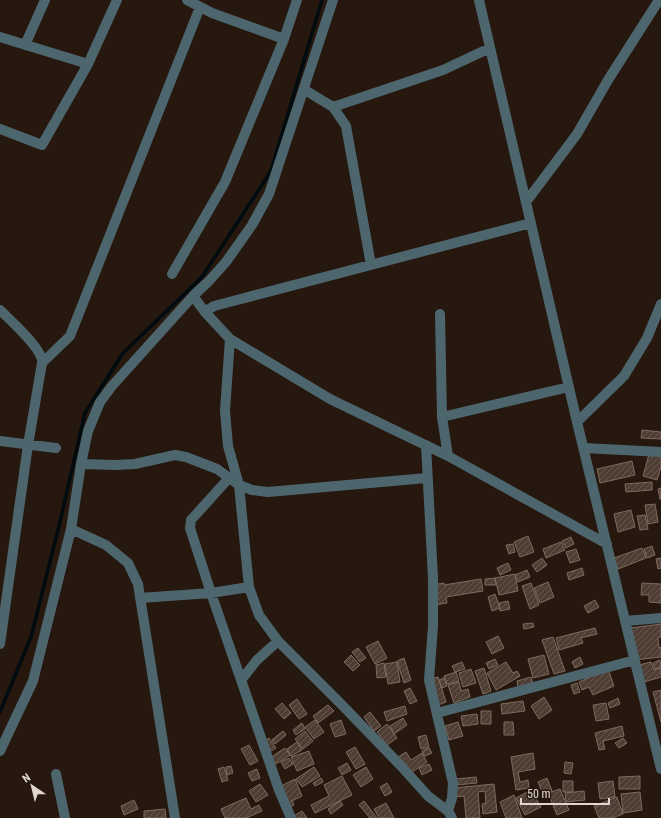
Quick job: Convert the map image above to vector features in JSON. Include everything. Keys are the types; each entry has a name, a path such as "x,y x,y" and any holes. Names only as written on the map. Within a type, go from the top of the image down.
{"street":[{"path":"26,45 44,0"},
{"path":"0,129 42,145 88,64 117,0"},
{"path":"187,0 212,13 284,39"},
{"path":"172,274 225,182 284,39 297,0"},
{"path":"0,751 33,681 72,529 81,464 88,431 100,402 112,386 193,296 226,262 252,225 269,194 333,0"},
{"path":"479,0 577,422 608,544 661,769"},
{"path":"526,202 577,134 608,80 659,0"},
{"path":"43,361 70,336 200,7"},
{"path":"0,37 88,64"},
{"path":"333,107 443,70 490,48"},
{"path":"304,90 333,107 346,126 371,265"},
{"path":"205,312 214,306 531,223"},
{"path":"193,296 205,312 230,339 330,399 448,456 608,544"},
{"path":"577,422 624,376 647,338 661,304"},
{"path":"0,310 36,348 43,361 28,445 0,644"},
{"path":"440,314 442,417 448,456"},
{"path":"230,339 225,411 228,446 239,485 249,587 259,615 278,641 342,705 428,796 450,814"},
{"path":"442,417 569,386"},
{"path":"0,441 56,448"},
{"path":"426,445 433,626 429,680 453,783 450,814"},
{"path":"584,448 661,452"},
{"path":"81,464 135,464 175,455 186,457 217,469 239,485 252,490 268,492 427,478"},
{"path":"229,478 191,520 190,528 279,790 291,818"},
{"path":"72,529 106,545 128,563 138,584 175,818"},
{"path":"140,598 211,593 249,587"},
{"path":"625,621 661,618"},
{"path":"242,679 257,660 278,641"},
{"path":"437,713 635,660"},
{"path":"56,774 65,818"}],"building":[{"path":"642,430 661,432 661,439 641,438"},
{"path":"650,451 661,454 661,467 657,480 643,476"},
{"path":"632,461 635,475 600,483 597,469"},
{"path":"652,482 652,490 626,492 625,484"},
{"path":"661,488 661,499 660,499 658,489"},
{"path":"655,504 658,522 648,524 645,505"},
{"path":"631,510 635,527 618,532 614,514"},
{"path":"645,515 648,529 640,530 637,516"},
{"path":"528,536 534,552 520,557 514,542"},
{"path":"571,537 574,544 566,548 562,541"},
{"path":"561,542 565,550 546,558 543,549"},
{"path":"513,544 515,552 509,554 506,545"},
{"path":"652,546 655,555 647,558 644,549"},
{"path":"642,548 646,558 618,569 614,558"},
{"path":"576,549 580,560 570,563 566,552"},
{"path":"542,558 547,565 537,572 532,565"},
{"path":"661,558 661,568 658,569 656,559"},
{"path":"508,563 511,570 500,575 497,568"},
{"path":"582,568 584,575 569,580 567,573"},
{"path":"527,570 530,577 518,582 515,575"},
{"path":"515,574 518,591 499,595 495,578"},
{"path":"495,578 496,585 485,585 485,579"},
{"path":"481,579 483,591 446,597 447,603 435,605 432,585 444,583 444,585"},
{"path":"548,582 554,597 540,603 534,588"},
{"path":"531,583 539,605 530,609 522,586"},
{"path":"642,583 661,584 661,603 649,602 649,595 641,595"},
{"path":"495,594 500,608 492,611 488,597"},
{"path":"595,600 599,607 588,613 584,606"},
{"path":"508,601 510,609 500,611 499,603"},
{"path":"533,623 534,627 524,629 523,624"},
{"path":"661,624 661,637 658,637 659,648 661,647 661,657 634,660 630,628"},
{"path":"595,628 597,634 581,638 583,643 559,650 556,638"},
{"path":"498,636 504,648 492,654 486,642"},
{"path":"553,637 565,671 554,674 542,640"},
{"path":"378,641 387,658 375,664 366,647"},
{"path":"358,648 366,658 360,662 352,652"},
{"path":"351,655 360,665 353,671 344,662"},
{"path":"544,655 549,674 533,678 528,659"},
{"path":"580,657 583,664 575,668 572,662"},
{"path":"404,658 411,680 404,683 397,661"},
{"path":"495,659 498,665 489,669 486,663"},
{"path":"660,660 661,667 655,669 653,663"},
{"path":"397,662 400,682 388,684 385,664"},
{"path":"462,662 465,669 455,672 452,666"},
{"path":"506,662 513,673 517,671 520,676 496,690 487,673"},
{"path":"651,662 654,670 661,668 661,677 644,682 639,665"},
{"path":"384,663 386,677 377,678 376,665"},
{"path":"484,668 491,691 483,694 475,671"},
{"path":"471,669 476,683 463,687 459,673"},
{"path":"608,669 614,686 593,695 589,687 582,690 579,682"},
{"path":"456,672 459,681 447,684 444,676"},
{"path":"438,677 446,702 438,705 430,679"},
{"path":"531,677 533,684 518,688 517,681"},
{"path":"444,678 447,686 442,688 439,680"},
{"path":"459,682 461,691 468,689 470,697 454,703 448,685"},
{"path":"577,683 580,692 574,694 571,685"},
{"path":"410,688 417,701 410,704 404,691"},
{"path":"661,690 661,722 653,692"},
{"path":"544,697 552,710 539,719 531,706"},
{"path":"618,698 620,704 610,708 608,703"},
{"path":"297,699 307,714 299,719 289,705"},
{"path":"523,701 525,711 502,714 501,704"},
{"path":"282,703 291,713 284,719 275,709"},
{"path":"606,703 609,719 596,721 593,705"},
{"path":"328,705 334,711 318,723 313,716"},
{"path":"405,706 407,714 387,721 384,712"},
{"path":"481,711 491,711 491,724 481,724"},
{"path":"370,712 381,726 374,731 364,717"},
{"path":"477,714 478,724 463,726 461,716"},
{"path":"403,718 407,725 394,734 390,726"},
{"path":"315,720 324,732 314,739 305,727"},
{"path":"341,720 346,734 335,737 330,724"},
{"path":"458,722 463,736 449,740 445,726"},
{"path":"504,722 513,722 514,735 504,735"},
{"path":"302,723 305,729 296,735 293,730"},
{"path":"387,724 397,738 387,745 377,732"},
{"path":"622,726 624,736 603,741 605,749 599,750 595,733"},
{"path":"283,731 286,735 275,744 272,740"},
{"path":"305,731 313,741 303,749 295,739"},
{"path":"426,735 429,747 421,749 418,737"},
{"path":"269,738 276,748 268,753 262,743"},
{"path":"623,738 627,743 619,748 615,743"},
{"path":"297,742 302,750 291,756 287,749"},
{"path":"249,745 258,761 250,765 241,749"},
{"path":"355,747 365,764 356,769 346,752"},
{"path":"285,748 290,755 276,764 271,757"},
{"path":"429,748 432,753 425,756 422,751"},
{"path":"309,751 314,764 297,771 291,757"},
{"path":"406,752 411,760 422,753 427,762 409,774 398,757"},
{"path":"533,753 535,769 518,772 520,782 528,780 529,788 516,790 511,757"},
{"path":"289,758 293,764 285,769 281,762"},
{"path":"565,762 573,763 571,774 564,773"},
{"path":"347,763 351,770 342,775 338,768"},
{"path":"429,764 432,770 422,775 419,768"},
{"path":"231,766 233,773 227,775 226,767"},
{"path":"224,767 228,780 222,782 218,769"},
{"path":"314,767 320,776 302,787 296,779"},
{"path":"366,767 373,779 361,787 353,775"},
{"path":"257,769 260,778 252,781 248,773"},
{"path":"342,776 352,795 315,813 311,805 329,796 324,785"},
{"path":"640,776 640,789 619,789 619,777"},
{"path":"476,777 477,783 456,785 456,779"},
{"path":"321,778 323,782 315,786 313,783"},
{"path":"547,778 552,791 543,795 538,782"},
{"path":"295,779 302,796 292,801 294,805 286,809 277,788"},
{"path":"563,781 573,781 573,792 563,792"},
{"path":"613,781 615,797 600,799 598,783"},
{"path":"387,783 392,792 385,796 380,787"},
{"path":"260,784 268,795 256,802 249,791"},
{"path":"494,784 497,812 483,814 482,804 486,803 485,791 478,792 480,818 466,818 464,796 455,797 454,788"},
{"path":"560,789 569,810 557,815 548,793"},
{"path":"531,790 541,807 525,815 516,798"},
{"path":"584,791 585,800 566,802 565,793"},
{"path":"640,792 642,810 623,813 621,794"},
{"path":"514,795 522,818 506,818 500,802"},
{"path":"617,797 623,814 612,818 599,818 594,806"},
{"path":"246,798 251,809 259,805 262,811 246,818 225,818 221,809"},
{"path":"134,800 138,809 124,815 121,806"},
{"path":"340,801 343,805 331,814 328,809"},
{"path":"364,801 377,818 370,818 359,805"},
{"path":"386,803 394,818 379,818 374,809"},
{"path":"165,809 166,818 144,818 144,811"},
{"path":"302,811 307,818 295,818 294,816"}],"waterway":[{"path":"0,712 31,637 59,526 85,413 123,353 202,277 271,171 322,0"}]}
